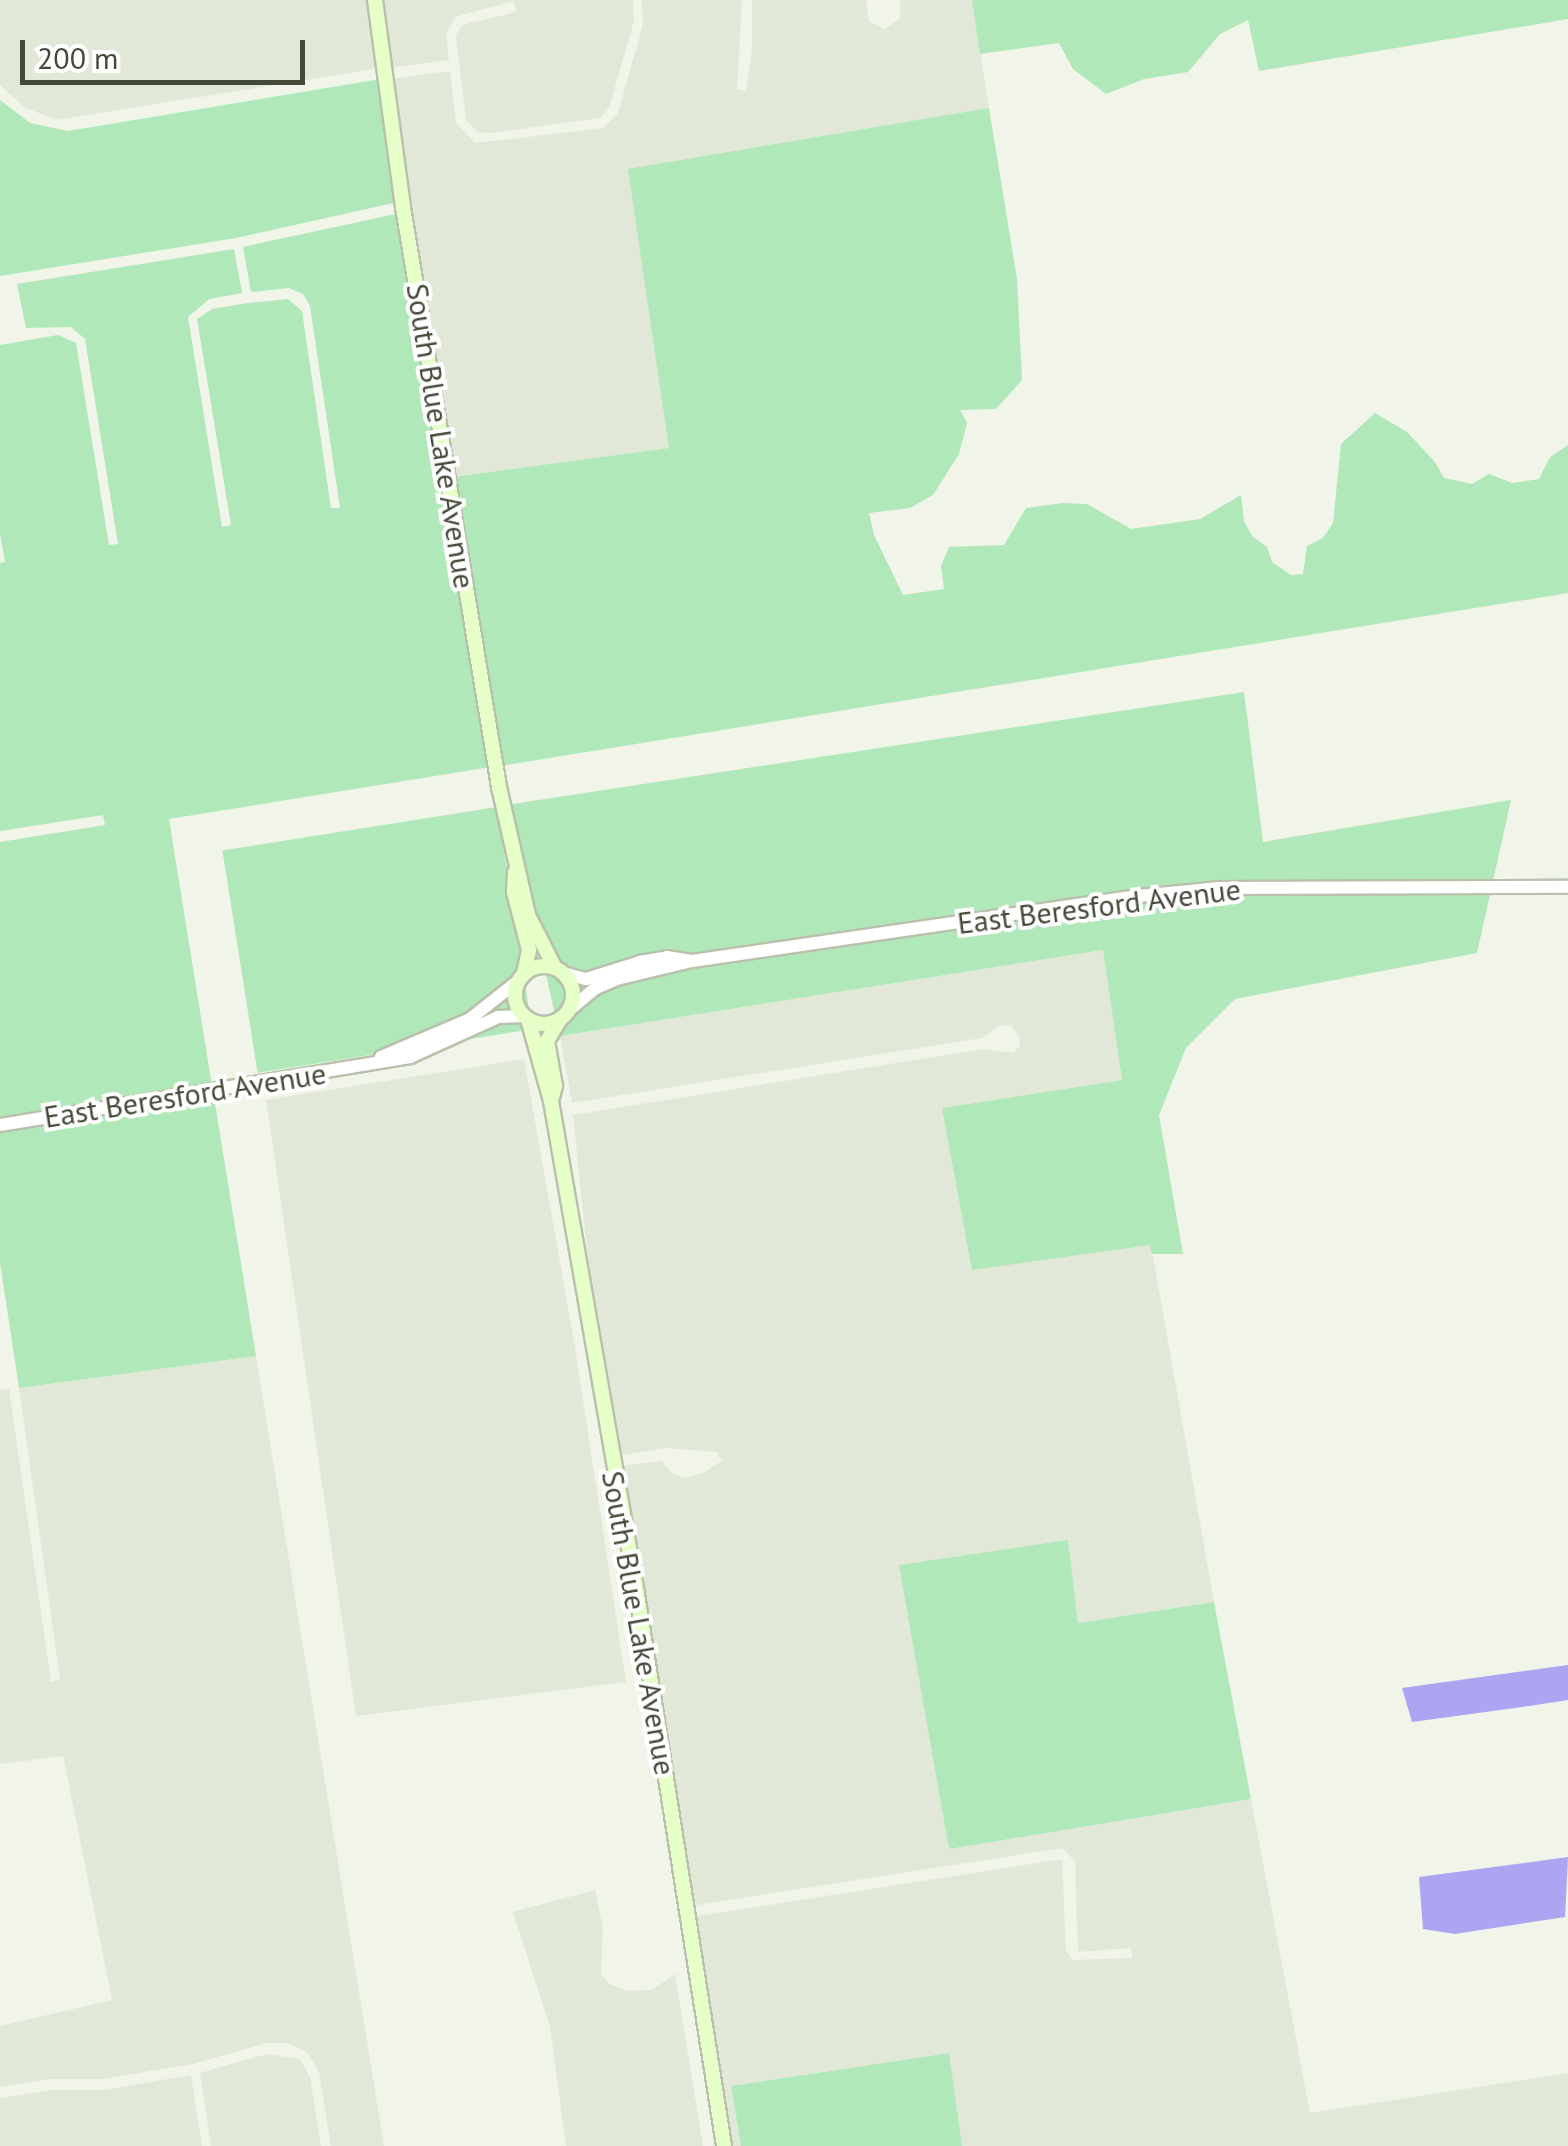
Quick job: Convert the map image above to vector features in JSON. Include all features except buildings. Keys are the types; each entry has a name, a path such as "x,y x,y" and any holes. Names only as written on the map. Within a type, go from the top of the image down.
{"main road":[{"name":"South Blue Lake Avenue","path":"375,0 404,207 516,872 534,934 559,971"},
{"name":"South Blue Lake Avenue","path":"516,872 514,892 528,950 521,977"},
{"path":"539,966 559,971 572,996 564,1015 544,1024 526,1018 515,999 521,977 539,966"},
{"name":"South Blue Lake Avenue","path":"551,1101 555,1086 547,1041 564,1015"},
{"name":"South Blue Lake Avenue","path":"526,1018 551,1101 637,1594 724,2146"}],"street":[{"name":"East Beresford Avenue","path":"564,1015 596,988 617,979 692,961 1219,888 1568,887"},
{"name":"East Beresford Avenue","path":"559,971 586,979 640,962 678,957 692,961"},
{"name":"East Beresford Avenue","path":"370,1063 470,1020 521,977"},
{"name":"East Beresford Avenue","path":"0,1125 410,1057 498,1016 526,1018"}],"shaded area":[{"path":"0,0 370,0 380,68 56,120 24,107 0,85"},
{"path":"380,0 633,0 634,21 609,108 600,118 477,132 466,120 456,36 462,25 516,12 514,1 455,17 446,35 449,60 389,68"},
{"path":"642,0 742,0 737,89 746,91 752,50 752,0 866,0 869,22 885,29 900,18 900,0 972,0 989,108 875,128 669,448 453,477 391,79 450,71 456,123 475,143 603,128 618,113 643,24"},
{"path":"1103,950 1122,1080 943,1108 1151,1245 1214,1602 1078,1623 1068,1541 900,1565 949,1849 1251,1799 1310,2113 1568,2073 1568,2146 962,2146 948,2053 731,2086 741,2146 729,2146 691,1917 1062,1859 1066,1950 1072,1960 1132,1958 1131,1948 1078,1952 1075,1862 1063,1848 690,1906 617,1466 662,1461 670,1472 684,1478 703,1473 722,1461 717,1452 667,1448 615,1456 597,1349 573,1115 983,1049 1014,1053 1020,1045 1019,1036 1011,1025 998,1026 982,1038 572,1103 560,1036"},
{"path":"524,1059 575,1347 626,1682 356,1716 266,1100"},
{"path":"256,1356 384,2146 331,2146 319,2072 307,2052 288,2043 266,2043 193,2064 102,2079 52,2079 0,2087 0,2026 112,2000 63,1756 0,1764 0,1390 9,1389 51,1682 60,1679 19,1388"},
{"path":"1568,1665 1568,1700 1529,1706 1412,1722 1402,1688"},
{"path":"1568,1857 1565,1917 1455,1934 1423,1929 1419,1877"},
{"path":"595,1890 603,1928 601,1973 609,1984 628,1991 652,1990 675,1974 703,2146 566,2146 550,2027 513,1912"},
{"path":"267,2054 300,2059 310,2077 321,2146 211,2146 200,2073"},
{"path":"191,2075 202,2146 0,2146 0,2098 53,2090 103,2090"}],"green space":[{"path":"972,0 1568,0 1568,19 1259,71 1248,20 1220,34 1188,72 1144,79 1106,94 1073,69 1059,43 980,54"},
{"path":"381,79 398,202 236,238 0,276 0,100 30,123 68,131"},
{"path":"989,108 1017,279 1022,380 996,409 960,410 967,423 959,454 933,495 910,508 869,513 874,535 903,595 944,589 941,566 949,547 1004,545 1026,508 1063,503 1087,504 1131,529 1200,519 1241,495 1244,521 1252,536 1267,547 1272,562 1291,575 1303,574 1307,546 1323,538 1333,523 1341,444 1375,413 1407,432 1435,462 1444,478 1472,484 1489,474 1512,483 1539,479 1550,457 1568,445 1568,593 500,766 453,477 669,448 628,169"},
{"path":"400,213 491,767 169,819 212,1086 0,1120 0,842 105,825 103,815 0,831 0,563 5,562 0,534 0,345 58,335 76,343 109,545 118,544 85,339 71,327 26,328 17,284 234,249 242,293 209,299 188,317 222,527 231,525 197,319 212,309 248,303 288,299 302,311 331,508 340,508 310,306 303,294 289,288 251,292 243,247"},
{"path":"1244,692 1263,842 1511,800 1477,953 1235,999 1186,1048 1159,1115 1183,1254 1152,1254 1150,1245 972,1270 942,1108 1122,1080 1103,950 560,1036 507,805"},
{"path":"497,807 532,1029 258,1073 222,850"},
{"path":"214,1097 256,1356 19,1388 0,1263 0,1131"},
{"path":"1068,1540 1078,1623 1214,1602 1251,1799 949,1849 899,1565"},
{"path":"949,2053 962,2146 741,2146 731,2086"}]}
